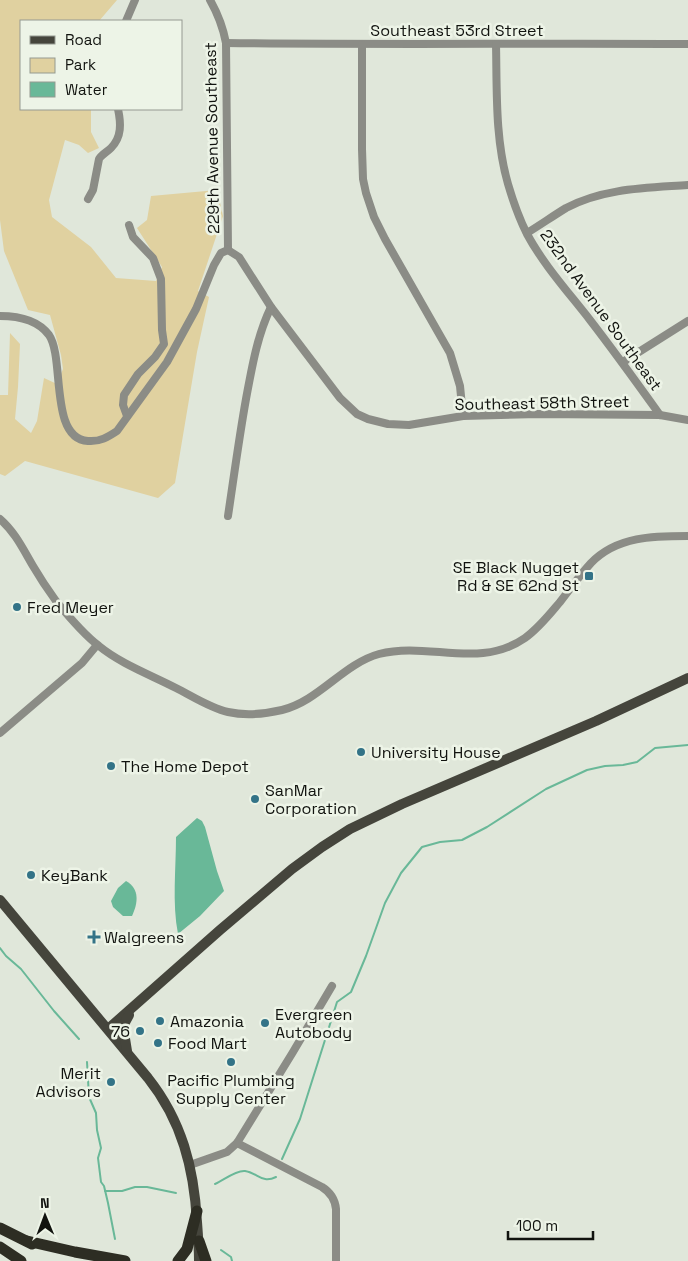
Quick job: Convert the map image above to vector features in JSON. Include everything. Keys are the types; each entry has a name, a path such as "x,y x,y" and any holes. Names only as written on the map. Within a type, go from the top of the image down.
{"highway":[{"path":"178,1261 187,1248 197,1211"},
{"path":"0,1228 48,1252 90,1261"},
{"path":"27,1241 125,1261"},
{"path":"199,1241 206,1261"},
{"path":"0,1246 21,1261"}],"main road":[{"path":"108,1030 292,869 350,828 596,721 688,678"},
{"path":"0,900 127,1052 166,1104 178,1128 190,1165 197,1211 199,1261"},
{"path":"127,1052 123,1026 138,1002"}],"street":[{"path":"126,20 135,0"},
{"name":"229th Avenue Southeast","path":"210,0 218,15 226,43 228,250"},
{"name":"Southeast 53rd Street","path":"226,43 362,45 688,44"},
{"name":"232nd Avenue Southeast","path":"496,44 497,112 503,163 513,201 527,234 544,260 623,362 660,415"},
{"path":"362,45 362,149 363,180 366,193 385,239 450,353 460,386 463,416"},
{"path":"88,199 93,190 99,159 113,146 119,136 118,110"},
{"path":"527,234 567,208 608,193 688,185"},
{"path":"127,416 123,405 124,395 138,374 155,357 164,344 161,322 161,279 152,258 133,236 129,225"},
{"path":"0,316 14,316 27,320 42,328 48,335 55,353 59,397 66,423 78,438 85,441 105,439 117,431 167,362 196,309 214,265 221,254 228,250 239,258 272,307 263,326 254,358 238,443 228,516"},
{"name":"Southeast 58th Street","path":"272,307 340,398 357,414 368,419 388,424 409,425 463,416 538,414 660,415 688,420"},
{"path":"623,362 688,321"},
{"path":"0,519 16,537 57,602 97,645 115,657 217,709 232,713 256,714 282,710 292,706 308,698 358,663 386,652 410,651 477,654 511,646 532,633 591,563 606,551 625,542 647,537 688,536"},
{"path":"0,733 82,663 97,645"},
{"path":"190,1165 222,1154 237,1143 332,986"},
{"path":"237,1143 330,1193 336,1206 336,1261"}],"green space":[{"path":"0,0 117,0 100,20 20,20 20,110 91,110 91,132 99,148 88,153 79,145 65,140 49,200 52,217 91,247 116,278 156,281 162,267 137,228 147,220 151,196 217,190 223,216 198,291 209,297 197,352 175,483 158,498 25,461 5,476 0,474 0,395 8,395 10,333 20,344 15,419 31,433 37,421 44,378 57,384 63,369 50,315 28,310 4,251 0,220"}],"water":[{"path":"197,818 202,821 205,827 224,891 200,916 178,934 175,898 176,837"},
{"path":"126,881 131,884 136,892 136,906 132,916 123,916 113,907 111,901 118,888"}],"waterway":[{"path":"282,1159 300,1119 337,1002 351,992 385,903 401,873 422,847 440,842 462,840 487,827 546,789 587,770 637,762 655,748 688,745"},
{"path":"0,948 21,969 79,1039"},
{"path":"87,1062 89,1097 96,1113 101,1148 98,1158 101,1182 104,1186 115,1239"},
{"path":"215,1184 241,1171 249,1172 263,1179 276,1177"},
{"path":"105,1191 122,1191 135,1187 147,1187 176,1193"},
{"path":"221,1250 231,1257 232,1261"}],"place":[{"name":"SE Black Nugget Rd & SE 62nd St","path":"589,576"},
{"name":"Fred Meyer","path":"17,607"},
{"name":"University House","path":"361,752"},
{"name":"The Home Depot","path":"111,766"},
{"name":"SanMar Corporation","path":"255,799"},
{"name":"KeyBank","path":"31,875"},
{"name":"Walgreens","path":"94,937"},
{"name":"Amazonia","path":"160,1021"},
{"name":"Evergreen Autobody","path":"265,1023"},
{"name":"76","path":"140,1031"},
{"name":"Food Mart","path":"158,1043"},
{"name":"Pacific Plumbing Supply Center","path":"231,1062"},
{"name":"Merit Advisors","path":"111,1082"}]}
